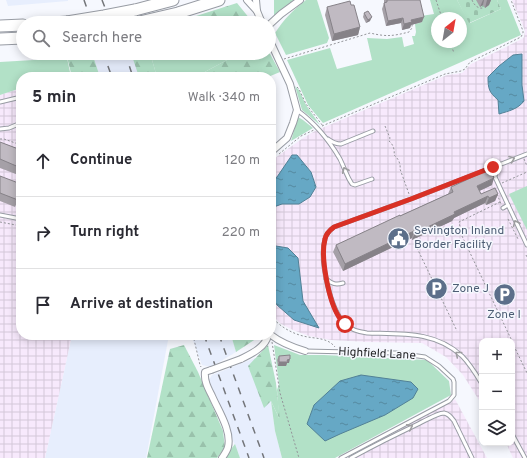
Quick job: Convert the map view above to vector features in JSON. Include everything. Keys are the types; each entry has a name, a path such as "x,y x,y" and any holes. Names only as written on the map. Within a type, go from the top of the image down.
{"highway":[{"path":"101,16 135,10 173,0"},
{"path":"165,16 219,0"},
{"path":"0,26 16,24"},
{"path":"0,39 16,38"}],"street":[{"path":"247,0 257,11"},
{"path":"256,0 259,16"},
{"path":"276,19 300,0"},
{"path":"276,54 290,84 297,110 287,138 276,148"},
{"name":"Highfield Lane","path":"276,339 292,347 305,351"},
{"path":"222,458 228,448 229,438 225,424 206,384 205,376 208,371 253,353 266,340"}],"lane":[{"path":"0,102 16,98"},
{"path":"297,110 318,128 326,138 340,159 352,184 355,185 372,179"},
{"path":"0,123 1,129 16,125"},
{"path":"326,138 333,143 341,144 373,131"},
{"path":"479,379 462,356 438,340 426,336 410,334 360,332 345,324 334,308 326,279 323,257 325,238 334,227 527,154"},
{"path":"498,165 495,172 495,177 527,245"},
{"path":"503,208 508,205"},
{"path":"0,215 16,218"},
{"path":"326,279 330,283 336,285 343,283"},
{"name":"Highfield Lane","path":"305,351 396,353 424,357 439,366 453,379 454,395 449,401 341,458"},
{"path":"351,458 381,441 445,413 454,421 472,458"},
{"path":"515,440 525,458"}],"path":[{"path":"436,0 440,12"},
{"path":"472,0 477,7 483,8"},
{"path":"276,156 301,136 445,74 461,71 470,62 521,37 523,30 511,0"},
{"path":"279,60 370,33 385,36 398,35 409,32 412,28 412,24"},
{"path":"452,48 454,52"},
{"path":"290,84 294,84 299,89 306,104 323,126"},
{"path":"385,126 390,138 389,141 391,142 395,152 394,155 397,157 411,199"},
{"path":"0,139 16,143"},
{"path":"522,156 527,166"},
{"path":"499,185 527,172"},
{"path":"497,195 503,208"},
{"path":"500,202 459,222 462,236 511,338"},
{"path":"508,219 518,239"},
{"path":"0,222 16,225"},
{"path":"417,248 457,331"},
{"path":"276,321 286,330 302,336 329,341 338,352"},
{"path":"194,340 200,365 208,371"},
{"path":"271,340 280,393 298,458"},
{"path":"515,347 527,373"}],"shaded area":[{"path":"6,0 68,0 68,1 8,6"},
{"name":"Sevington Inland Border Facility","path":"512,0 527,0 527,458 513,458 507,446 515,446 515,338 479,338 479,400 463,375 446,357 422,343 331,340 309,336 293,330 281,324 276,319 276,157 315,131 447,75 462,73 471,64 524,37 525,31"},
{"path":"94,60 151,60 155,72 98,72"},
{"path":"16,90 16,340 71,340 45,458 0,458 0,95"},
{"path":"71,340 168,340 146,458 45,458"},
{"path":"193,340 232,340 236,352 211,367 202,365"},
{"path":"255,358 271,401 275,431 282,458 240,458 209,380 212,375"},
{"path":"455,399 479,443 479,446 480,446 487,458 348,458"}],"green space":[{"path":"274,0 295,0 274,16"},
{"path":"306,0 317,0 329,38 327,43 286,55 276,35 276,32 297,7"},
{"path":"430,0 457,0 464,12 433,12"},
{"path":"457,0 497,0 501,9 469,23 467,19 467,12 463,12"},
{"path":"497,0 507,0 521,35 323,123 308,105 287,60 330,48 337,69 372,60 367,38 387,39 402,37 404,47 414,44 412,36 415,36 416,32 415,24 422,22 421,16 431,14 431,48 467,48 467,18 470,23 501,9"},
{"path":"237,3 248,16 196,16"},
{"path":"67,60 70,72 16,72 16,90 0,95 0,62"},
{"path":"68,60 94,60 98,72 71,72"},
{"path":"133,60 152,60 156,72 137,72"},
{"path":"152,60 227,60 205,72 156,72"},
{"path":"227,60 273,60 280,72 276,74 276,72 205,72"},
{"path":"295,86 299,90 306,105 320,125 302,110"},
{"path":"298,117 313,128 291,141"},
{"path":"527,186 527,230 509,194"},
{"path":"232,340 254,340 236,352"},
{"path":"184,345 198,372 223,431 225,448 217,458 147,458 170,349"},
{"path":"268,345 276,383 280,420 271,401 264,408 248,366"},
{"path":"274,345 300,355 427,360 449,381 451,395 335,458 282,458 275,431 271,401 279,418 277,390 279,384"},
{"path":"235,444 240,458 224,458"}],"water":[{"path":"522,54 522,85 524,101 516,108 499,114 498,100 490,90 488,85 488,77 513,55"},
{"path":"292,155 297,155 311,172 316,187 310,197 299,204 282,204 276,206 277,177"},
{"path":"276,246 288,248 298,258 303,301 319,328 294,320 277,305"},
{"path":"361,375 411,382 418,389 413,398 385,415 325,441 307,424 314,405 340,381"}],"building":[{"path":"387,0 420,0 424,17 411,20 412,22 404,24 403,18 388,21 384,3 387,2"},
{"path":"350,1 351,5 354,5 360,27 334,34 327,7"},
{"path":"368,11 372,17 368,20 364,13"},
{"path":"0,142 16,148 16,166 0,159"},
{"path":"490,169 494,178 477,186 481,194 495,188 498,194 489,198 488,196 454,212 455,214 415,233 414,231 345,264 336,245 453,192 451,187"},
{"path":"0,176 16,182 16,199 0,193"},
{"path":"290,355 290,359 287,360 288,362 279,362 279,356"}],"railway":[{"path":"84,0 90,16"},
{"path":"102,0 108,16"},
{"path":"106,60 110,72"},
{"path":"127,60 131,72"},
{"path":"206,340 249,458"},
{"path":"221,340 264,458"}],"place":[{"name":"Sevington Inland Border Facility","path":"399,238"},
{"name":"Zone J","path":"436,289"},
{"name":"Zone I","path":"504,294"}],"route":[{"path":"345,324 334,308 324,270 323,257 325,238 329,232 334,227 493,167"}]}
